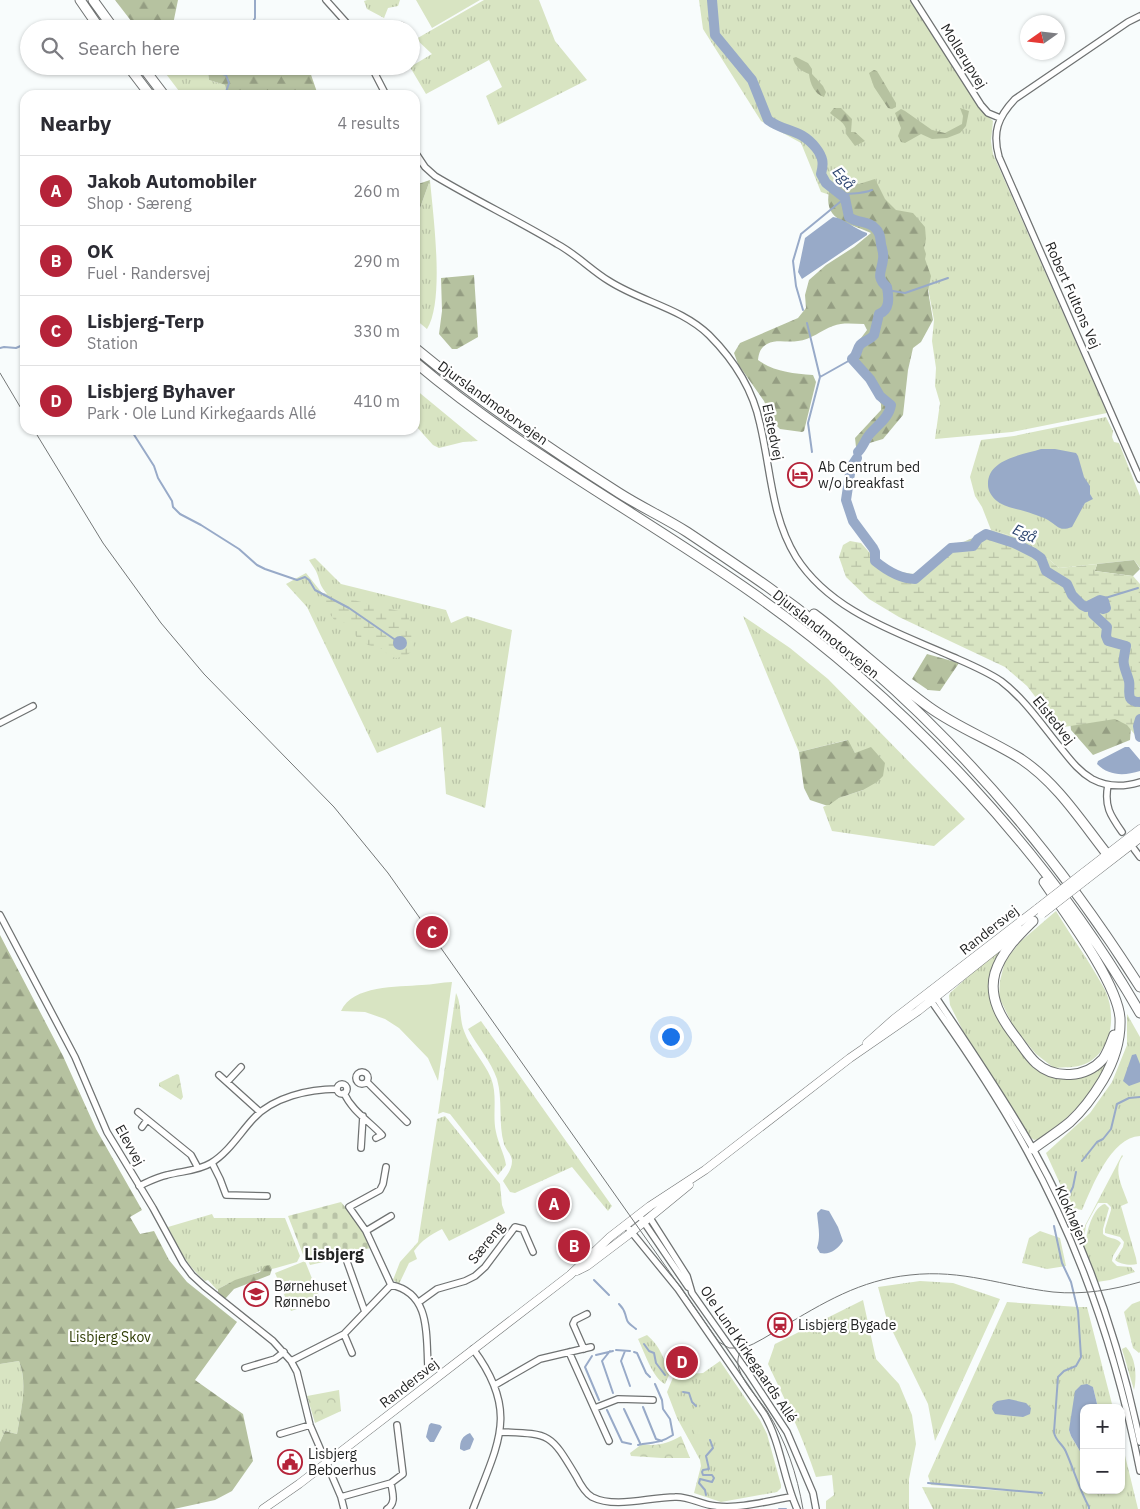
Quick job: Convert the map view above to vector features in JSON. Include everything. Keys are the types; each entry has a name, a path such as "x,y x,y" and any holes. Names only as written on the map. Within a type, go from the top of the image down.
{"highway":[{"path":"80,0 94,20"},
{"path":"93,0 107,20"},
{"path":"135,75 146,90"},
{"path":"149,75 160,90"},
{"name":"Djurslandmotorvejen","path":"420,352 469,391 530,435 622,495 686,532 749,574 809,618 868,666 984,779 1045,851 1094,918 1140,987"},
{"name":"Djurslandmotorvejen","path":"420,366 525,445 705,561 800,628 854,673 906,720 989,807 1029,854 1073,911 1140,1013"},
{"path":"686,532 752,570 772,584 827,624 942,716 996,745 1040,774 1057,790 1109,857"},
{"path":"989,807 1059,904 1103,974 1113,993 1120,1017 1115,1054 1097,1089 1064,1127 1030,1151"},
{"path":"1033,921 1009,945 999,963 993,983 993,994 1000,1013 1010,1031 1036,1063 1049,1071 1063,1075 1086,1071 1097,1065 1104,1058 1115,1034 1115,1018 1113,1001 1103,974"}],"main road":[{"name":"Randersvej","path":"856,1054 894,1019 1040,911 1109,857 1140,829"},
{"name":"Randersvej","path":"1109,857 1140,838"},
{"name":"Randersvej","path":"570,1274 587,1266 647,1220 705,1170 856,1054 934,1000 1004,941 1033,921 1040,911"},
{"name":"Randersvej","path":"263,1509 326,1463 570,1274 610,1237 705,1170"}],"street":[{"path":"326,0 344,20"},
{"name":"Mollerupvej","path":"914,0 981,105 988,113 1000,118"},
{"path":"1000,118 1015,99 1128,22 1140,16"},
{"path":"376,75 383,90"},
{"name":"Robert Fultons Vej","path":"1000,118 996,137 999,156 1140,479"},
{"name":"Elstedvej","path":"420,160 425,167 436,176 560,245 608,281 676,312 707,333 722,348 747,385 760,423 779,523 797,559 827,593 852,611 978,668 1000,680 1019,697 1083,773 1093,780 1108,785 1124,786 1140,782"},
{"path":"0,724 34,706"},
{"path":"1108,785 1106,797 1109,812 1122,832"},
{"path":"1134,849 1140,857"},
{"name":"Elevvej","path":"0,914 75,1057 108,1132 183,1263 192,1275 284,1352 291,1360 297,1372 310,1425 341,1497 344,1509"},
{"name":"Klokhøjen","path":"929,992 988,1074 1068,1221 1093,1280 1111,1331 1126,1381 1140,1442"},
{"path":"227,1082 241,1067"},
{"path":"357,1080 358,1074 363,1072 368,1076 367,1082"},
{"path":"219,1075 260,1112"},
{"path":"139,1186 166,1175 212,1163 260,1112 273,1103 284,1098 323,1089 337,1088 341,1084 346,1086 357,1080"},
{"path":"357,1080 361,1084 367,1082"},
{"path":"367,1082 407,1122"},
{"path":"344,1093 347,1090 346,1086"},
{"path":"337,1088 339,1093 344,1093"},
{"path":"344,1093 351,1107 382,1135 376,1138"},
{"path":"138,1112 191,1155 198,1168"},
{"path":"361,1148 362,1116"},
{"path":"142,1127 147,1120"},
{"name":"Klokhøjen","path":"1030,1151 1073,1246 1100,1316 1126,1405 1140,1471"},
{"path":"212,1163 226,1195 267,1196"},
{"path":"386,1167 380,1190 350,1207 366,1231 391,1285"},
{"name":"Ole Lund Kirkegaards Allé","path":"639,1215 647,1220 692,1293 768,1401 787,1432 813,1493 816,1509"},
{"path":"366,1231 391,1216"},
{"name":"Ole Lund Kirkegaards Allé","path":"626,1225 678,1289 764,1414 773,1430 791,1496 797,1509"},
{"name":"Særeng","path":"419,1302 437,1289 475,1276 485,1267 515,1226 523,1229 533,1252"},
{"path":"345,1256 365,1312"},
{"path":"391,1285 398,1286 412,1294 419,1302 423,1312 428,1367"},
{"path":"291,1360 344,1334 391,1285"},
{"path":"584,1349 573,1324 575,1320 587,1314"},
{"path":"344,1334 352,1353"},
{"path":"495,1385 532,1362 591,1347"},
{"path":"473,1349 495,1385 502,1415 501,1432 496,1449 474,1509"},
{"path":"245,1368 275,1359 284,1352"},
{"path":"570,1352 610,1441"},
{"path":"595,1408 618,1400 653,1400"},
{"path":"280,1434 310,1425"},
{"path":"341,1497 391,1483 403,1474 397,1425"},
{"path":"501,1432 537,1434 550,1439 559,1448 589,1496 614,1506 676,1496 690,1498 713,1506 726,1507 791,1496"},
{"path":"387,1509 392,1507 394,1502 391,1483"}],"green space":[{"path":"115,0 178,0 174,20 130,20"},
{"path":"400,0 398,6 388,8 384,18 367,9 364,1"},
{"path":"416,0 480,0 432,28"},
{"path":"484,0 539,0 555,41 587,80 498,125 486,96 502,87 489,60 426,94 415,75 420,75 420,61 432,54 420,43 420,37"},
{"path":"699,0 912,0 984,112 993,121 991,141 993,154 1107,413 1012,432 935,439 940,403 935,386 936,368 932,341 934,320 916,224 821,192 801,143 761,121 703,29"},
{"path":"796,57 808,63 812,69 812,74 826,92 824,97 813,88 809,74 796,66 793,58"},
{"path":"874,70 877,71 896,103 896,107 888,108 874,87 869,73"},
{"path":"167,75 208,75 209,80 225,85 226,90 178,90"},
{"path":"208,75 311,75 316,90 226,90 225,85 209,80"},
{"path":"834,108 841,108 852,119 851,132 855,132 865,141 855,146 846,134 844,124 830,113"},
{"path":"960,108 969,111 966,126 960,133 947,138 932,139 921,134 905,143 901,142 898,136 901,128 895,113 901,109 932,130 945,133 962,124 963,116"},
{"path":"875,179 885,199 896,210 913,213 925,227 926,239 924,248 925,259 931,276 928,291 933,320 921,342 913,348 908,370 903,415 883,439 856,447 855,438 881,410 881,404 854,355 858,342 867,330 864,324 837,325 807,339 778,341 761,349 758,360 764,364 784,371 813,375 816,382 804,431 802,432 780,429 773,422 764,401 738,364 734,353 740,343 798,318 806,308 805,295 809,280 826,265 854,247 871,233 847,224 834,216 828,202 829,192 849,182 859,184"},
{"path":"430,180 437,279 432,316 427,329 420,323 420,208"},
{"path":"430,180 420,208 420,183"},
{"path":"474,275 478,337 457,349 452,349 439,334 442,311 441,278"},
{"path":"420,393 478,441 463,442 439,448 433,445 420,431"},
{"path":"1106,417 1113,431 1112,437 1114,442 1119,443 1140,496 1140,568 1134,560 1059,568 1026,540 991,530 982,507 975,496 970,477 981,440 1014,436"},
{"path":"991,530 1026,540 1059,568 1097,564 1095,571 1133,576 1140,584 1140,741 1127,725 1115,719 1064,727 1057,725 1027,686 1005,667 899,617 869,599 846,577 839,557 843,545 850,541 861,543 869,552 896,571 913,574 927,565 940,552"},
{"path":"315,558 341,584 446,610 451,623 467,616 512,630 485,808 446,794 441,727 377,753 307,607 286,584 306,573 322,593 327,594 309,560"},
{"path":"1134,560 1140,569 1133,576 1095,571 1097,564"},
{"path":"328,594 407,613 414,636 413,649 409,654 402,657 392,658 382,649 368,645 357,638 349,623 335,621 327,610 325,599"},
{"path":"743,616 790,648 828,679 965,819 934,846 832,831 823,807 839,798 863,790 855,753 847,740 799,752"},
{"path":"927,654 959,663 940,691 928,690 912,679"},
{"path":"1120,718 1131,727 1130,740 1093,755 1071,730 1070,721"},
{"path":"848,740 855,753 871,747 885,763 883,776 863,790 839,798 829,805 810,800 804,788 799,752"},
{"path":"1056,911 1105,990 1111,1010 1111,1021 1110,1032 1106,1042 1094,1058 1078,1066 1054,1068 1036,1054 1014,1028 999,997 1000,981 1005,961 1020,942"},
{"name":"Lisbjerg Skov","path":"0,935 63,1056 96,1129 142,1210 130,1217 140,1234 154,1231 169,1260 187,1282 237,1322 195,1380 243,1414 253,1461 232,1491 215,1500 174,1509 0,1509 0,1442 5,1431 17,1434 22,1406 23,1379 19,1361 0,1364"},
{"path":"1005,943 990,986 1030,1061 1066,1077 1111,1053 1100,1079 1089,1094 1060,1124 1041,1138 1034,1140 1030,1137 963,1031 950,1005 950,993"},
{"path":"452,982 438,1081 428,1058 399,1028 385,1019 365,1012 341,1011 347,1002 365,992 389,987"},
{"path":"456,993 464,1031 488,1072 493,1085 496,1132 506,1165 498,1175 450,1114 443,1112 438,1114"},
{"path":"1127,1014 1140,1037 1140,1136 1120,1145 1112,1154 1097,1177 1082,1210 1071,1208 1046,1153 1090,1113 1112,1082 1127,1045"},
{"path":"481,1021 612,1206 608,1211 572,1167 515,1193 510,1192 503,1181 512,1161 502,1136 500,1095 497,1079 468,1029"},
{"path":"177,1074 179,1075 183,1097 181,1100 159,1086 159,1083"},
{"path":"445,1116 500,1184 502,1205 505,1213 449,1241 442,1229 430,1236 414,1251 417,1259 409,1263 399,1284 393,1280 400,1262 418,1242 437,1119"},
{"path":"1122,1155 1118,1173 1128,1203 1121,1206 1136,1258 1137,1264 1134,1265 1122,1264 1115,1260 1124,1242 1120,1237 1105,1233 1111,1210 1107,1203 1098,1203 1086,1225 1084,1238 1081,1241 1079,1237"},
{"path":"341,1202 361,1226 372,1248 359,1250 359,1254 310,1265 306,1256 304,1257 288,1216"},
{"path":"1105,1204 1109,1208 1103,1234 1121,1243 1112,1261 1117,1266 1131,1267 1135,1272 1097,1282 1082,1244 1086,1240 1094,1214"},
{"path":"212,1214 214,1218 285,1218 300,1256 297,1262 272,1269 270,1265 217,1290 208,1280 205,1281 188,1263 168,1227"},
{"path":"1040,1231 1060,1238 1066,1266 1047,1269 1022,1263 1029,1238"},
{"path":"305,1261 321,1301 291,1311 275,1273"},
{"path":"270,1265 272,1269 270,1275 234,1289 225,1299 218,1292 218,1289 235,1280 260,1272 264,1266"},
{"path":"920,1281 953,1283 1000,1299 935,1441 928,1404 887,1320 878,1287"},
{"path":"863,1300 876,1359 899,1384 912,1415 916,1444 909,1479 909,1509 826,1509 826,1501 834,1495 832,1475 816,1477 806,1448 768,1364 775,1344"},
{"path":"1140,1301 1139,1353 1133,1348 1124,1312 1132,1304"},
{"path":"1007,1302 1087,1307 1112,1404 1097,1404 1093,1387 1084,1404 1080,1404 1080,1410 1069,1430 1080,1451 1080,1494 1125,1494 1125,1455 1138,1509 933,1509 922,1487 1033,1492 931,1485 928,1476"},
{"path":"647,1335 658,1348 665,1363 669,1375 665,1384 653,1371 638,1339"},
{"path":"1126,1347 1132,1356 1135,1367 1134,1390 1122,1349"},
{"path":"19,1361 22,1370 23,1388 17,1434 5,1431 0,1442 0,1364"},
{"path":"720,1361 760,1420 767,1434 781,1485 777,1492 721,1502 694,1493 701,1466 700,1460 677,1418 667,1392 674,1375 703,1373"},
{"path":"339,1390 341,1411 315,1423 307,1396"},
{"path":"699,1406 711,1431 697,1438 685,1413"},
{"path":"681,1436 690,1458 631,1456 630,1453 642,1444 663,1444"}],"water":[{"path":"833,217 867,233 867,235 802,279 798,272 805,238"},
{"path":"1041,449 1055,449 1076,453 1084,477 1090,486 1090,494 1093,499 1085,503 1072,527 1061,529 1042,517 1005,506 995,499 990,492 988,485 989,476 993,469 1007,459"},
{"path":"397,636 403,636 407,643 403,650 397,650 393,646 393,640"},
{"path":"1125,747 1129,747 1140,760 1140,771 1117,774 1107,771 1097,764 1098,761"},
{"path":"1136,1054 1140,1064 1140,1082 1129,1086 1123,1081 1132,1055"},
{"path":"821,1209 829,1211 843,1241 836,1249 827,1253 820,1253 817,1248 819,1235 817,1213"},
{"path":"1087,1384 1093,1387 1097,1404 1080,1404 1080,1451 1069,1430 1075,1391 1081,1385"},
{"path":"1009,1399 1026,1403 1031,1408 1030,1414 1023,1417 995,1414 992,1409 993,1404 997,1401"},
{"path":"431,1423 442,1427 434,1442 430,1442 426,1437"},
{"path":"470,1433 474,1439 470,1449 464,1451 460,1449 461,1441 463,1437"}],"waterway":[{"path":"254,20 255,0"},
{"name":"Egå","path":"712,0 715,35 752,80 768,120 799,134 816,148 823,163 821,174 826,183 845,198 849,217 856,221 870,224 880,234 883,255 880,277 887,287 888,303 885,310 879,314 874,335 860,345 852,359 870,379 880,396 891,405 885,418 869,435 858,452"},
{"path":"226,75 229,83 227,90"},
{"path":"842,195 872,190"},
{"path":"803,310 796,286 793,261 801,234 840,202"},
{"path":"887,290 905,293 948,278"},
{"path":"807,323 820,377 808,423 812,452"},
{"path":"0,348 20,346"},
{"path":"820,377 852,359"},
{"path":"134,435 154,466 158,478 172,501 173,507 180,514 239,549 257,565 297,580 305,577 315,590 349,608 394,639"},
{"name":"Egå","path":"857,458 851,467 846,500 853,521 875,552 875,561 894,573 915,579 951,548 973,546 978,539 986,534 1014,543 1034,553 1041,558 1046,571 1067,584 1072,595 1082,605 1086,607 1100,600 1104,601 1106,608 1096,607 1093,609 1093,614 1107,627 1106,636 1108,641 1126,646 1124,664 1129,681 1129,695 1132,700 1140,702"},
{"path":"1102,599 1138,588"},
{"name":"Egå","path":"1140,719 1138,726 1140,737"},
{"path":"1082,1161 1097,1142 1103,1139 1111,1129 1117,1104 1129,1098 1140,1097"},
{"path":"1068,1197 1073,1187 1076,1172"},
{"path":"1054,1226 1062,1263 1071,1282 1078,1311 1081,1357 1076,1366 1064,1371 1058,1377 1054,1432 1066,1452 1089,1509"},
{"path":"594,1280 609,1295"},
{"path":"619,1304 624,1310 628,1323 636,1329"},
{"path":"644,1344 649,1351 654,1353 656,1363 665,1375"},
{"path":"616,1350 630,1351"},
{"path":"610,1351 602,1361 613,1393"},
{"path":"596,1355 613,1351"},
{"path":"625,1351 621,1361 630,1386"},
{"path":"634,1352 637,1353 646,1373 650,1377"},
{"path":"592,1356 585,1367 599,1400"},
{"path":"638,1445 659,1441 673,1435 670,1419 663,1409 662,1400 655,1384"},
{"path":"683,1392 689,1393 692,1402 696,1406"},
{"path":"643,1407 656,1439 662,1441"},
{"path":"624,1409 640,1443"},
{"path":"607,1410 622,1442 631,1444"},
{"path":"706,1495 705,1490 699,1483 700,1479 712,1482 714,1478 712,1475 703,1475 702,1472 709,1469 706,1456 713,1448 710,1440"},
{"path":"928,1483 1042,1493"},
{"path":"779,1509 786,1509"}],"tram line":[{"path":"0,373 20,407"},
{"path":"37,435 103,543 161,623 204,674 334,807 388,873 719,1342 729,1348 744,1348 842,1294 875,1282 910,1275 948,1274 1064,1293 1097,1291 1140,1282"},
{"path":"745,1344 739,1356 739,1369 744,1380 767,1411 780,1434 798,1483 803,1509"}],"place":[{"name":"Ab Centrum bed w/o breakfast","path":"800,475"},
{"name":"Lisbjerg-Terp","path":"432,932"},
{"name":"Jakob Automobiler","path":"554,1204"},
{"name":"OK","path":"574,1246"},
{"name":"Børnehuset Rønnebo","path":"256,1294"},
{"name":"Lisbjerg Bygade","path":"780,1325"},
{"name":"Lisbjerg Byhaver","path":"682,1362"},
{"name":"Lisbjerg Beboerhus","path":"290,1462"}],"district":[{"name":"Lisbjerg","path":"334,1254"}]}
